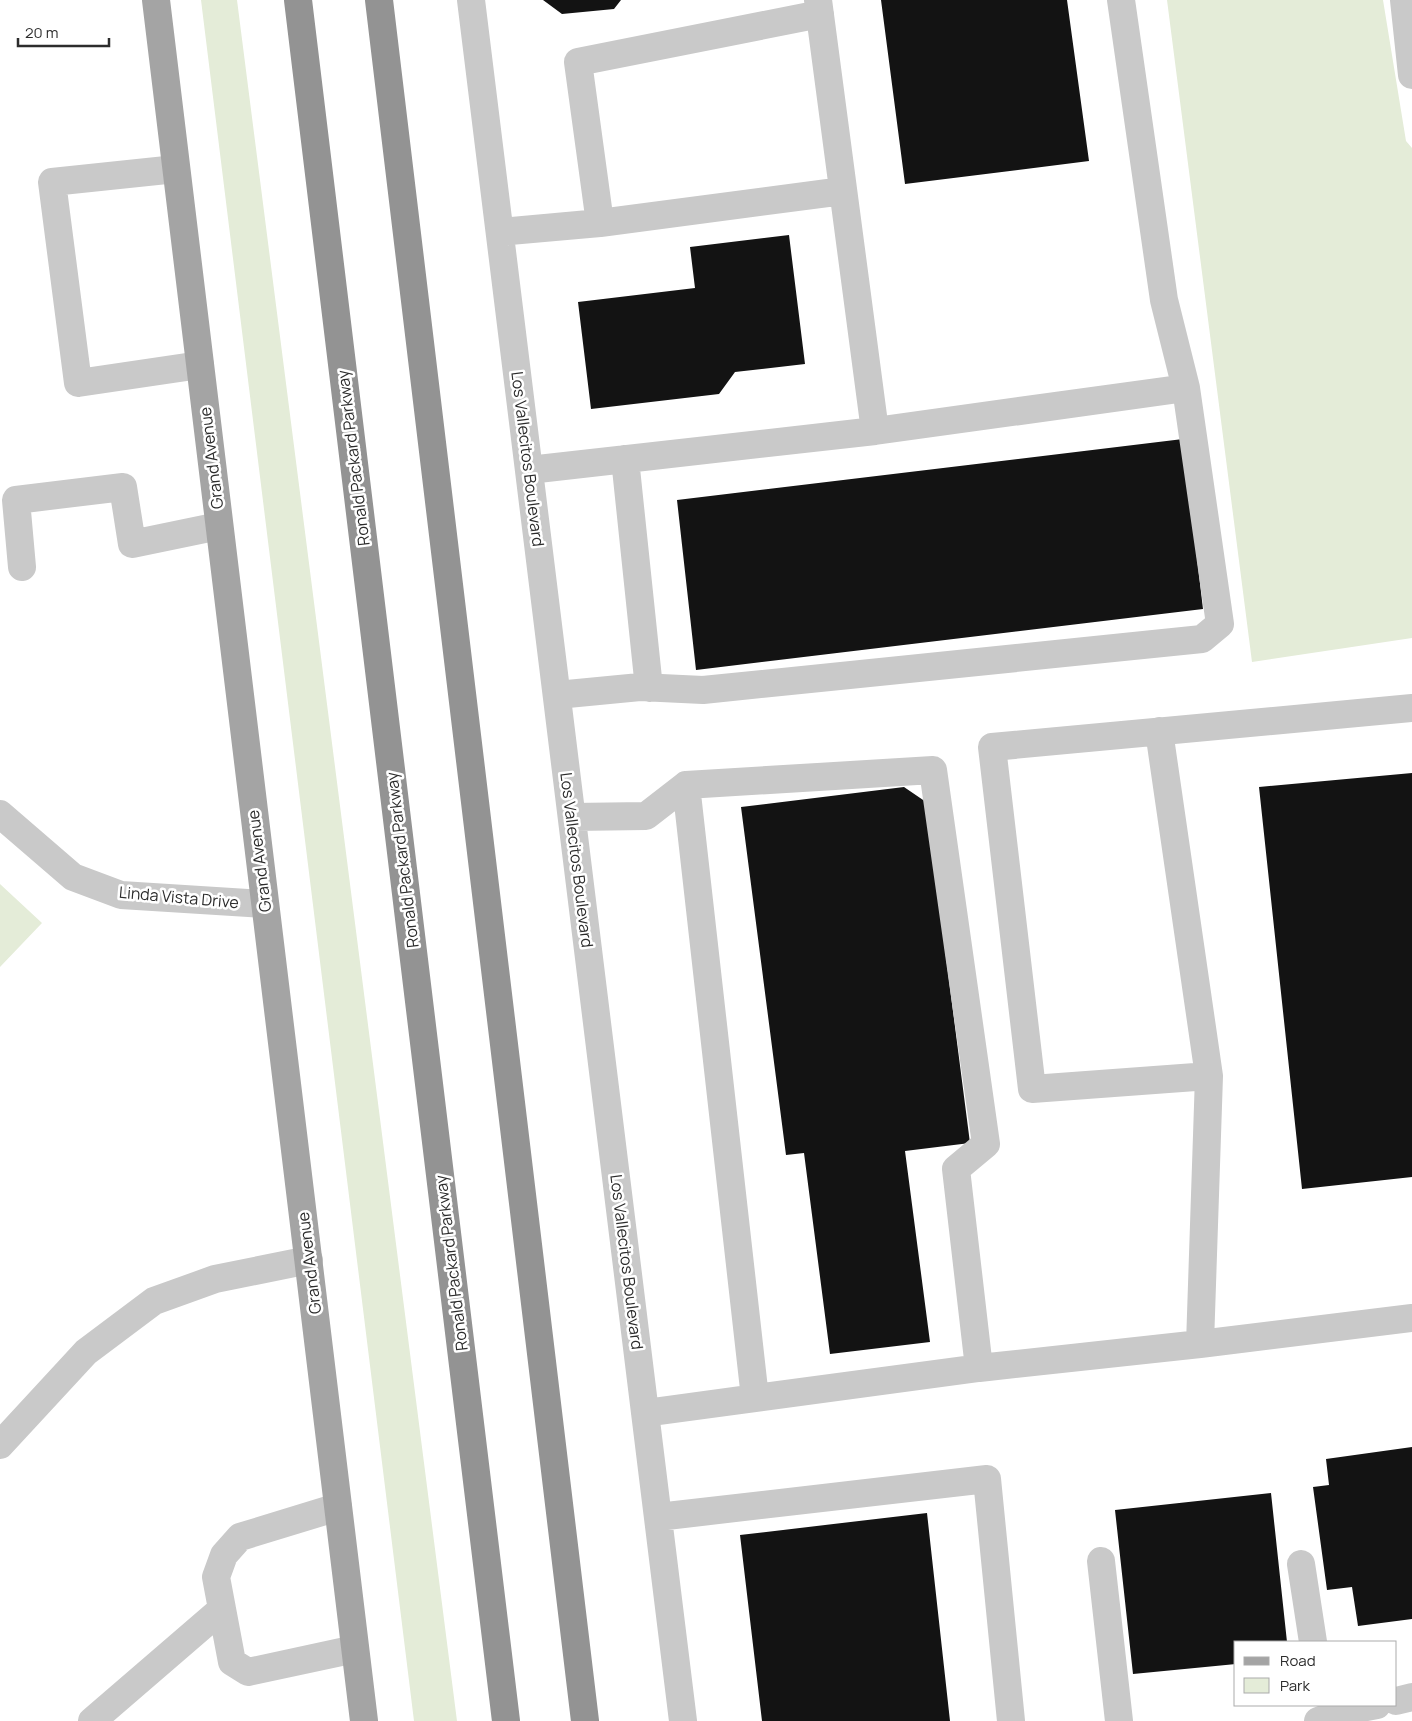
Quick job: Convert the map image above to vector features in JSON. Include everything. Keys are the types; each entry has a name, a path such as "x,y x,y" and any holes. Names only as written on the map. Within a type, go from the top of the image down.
{"highway":[{"name":"Ronald Packard Parkway","path":"298,0 506,1721"},
{"path":"379,0 585,1721"}],"main road":[{"name":"Grand Avenue","path":"156,0 364,1721"}],"street":[{"name":"Los Vallecitos Boulevard","path":"471,0 683,1721"},
{"path":"557,695 649,688 703,690 1202,639 1220,624 1186,388 1164,300 1121,0"},
{"path":"1404,0 1412,75"},
{"path":"600,223 578,62 819,7 875,430"},
{"path":"176,169 52,182 78,383 200,365"},
{"path":"500,232 600,223 843,191"},
{"path":"529,470 875,430 1186,388"},
{"path":"625,459 649,688"},
{"path":"22,567 16,500 123,487 132,544 219,526"},
{"path":"1209,1076 1032,1089 992,747 1412,708"},
{"path":"1159,731 1209,1076 1200,1344"},
{"path":"572,817 646,816 686,785 933,770 986,1144 956,1169 979,1368"},
{"path":"686,785 755,1398"},
{"name":"Linda Vista Drive","path":"0,814 73,877 121,895 264,904"},
{"path":"0,1445 86,1352 154,1301 215,1279 308,1260"},
{"path":"645,1413 979,1368 1200,1344 1412,1318"},
{"path":"658,1516 987,1479 1011,1721"},
{"path":"338,1507 240,1537 224,1555 216,1577 232,1662 248,1672 355,1649"},
{"path":"1101,1561 1119,1721"},
{"path":"1301,1564 1314,1641"},
{"path":"92,1721 222,1608"},
{"path":"1397,1701 1412,1697"},
{"path":"1322,1715 1372,1706"}],"green space":[{"path":"201,0 237,0 457,1721 414,1721"},
{"path":"1167,0 1383,0 1406,141 1412,148 1412,638 1252,662"},
{"path":"0,884 42,923 0,967"}],"building":[{"path":"543,0 621,0 614,9 562,14"},
{"path":"881,0 1067,0 1089,161 905,184"},
{"path":"789,235 805,364 735,372 719,394 591,409 578,302 695,288 690,247"},
{"path":"1183,439 1203,609 696,670 677,500"},
{"path":"1412,773 1412,1177 1302,1189 1259,787"},
{"path":"904,787 926,802 970,1143 905,1151 930,1342 830,1354 804,1153 786,1155 741,807"},
{"path":"1412,1447 1412,1619 1358,1626 1352,1587 1327,1590 1313,1487 1329,1485 1326,1459"},
{"path":"1271,1493 1287,1641 1234,1641 1234,1664 1133,1674 1115,1510"},
{"path":"927,1513 950,1721 762,1721 740,1535"}]}
